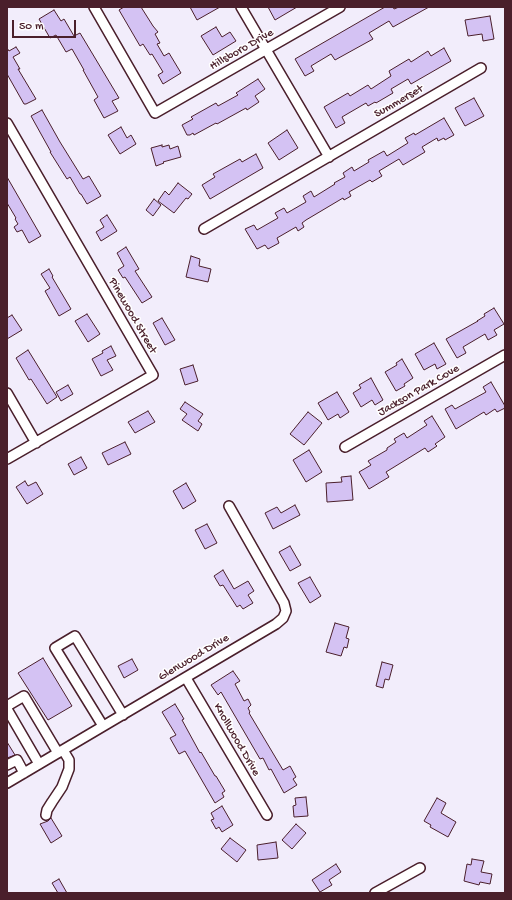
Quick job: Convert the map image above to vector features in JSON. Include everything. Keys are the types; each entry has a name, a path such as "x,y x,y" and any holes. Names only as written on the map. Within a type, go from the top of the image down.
{"street":[{"name":"Hillsboro Drive","path":"94,7 155,113 340,7"},
{"path":"241,7 329,157"},
{"name":"Summerset","path":"204,229 481,68"},
{"name":"Pinewood Street","path":"7,123 153,375 7,459"},
{"name":"Jackson Park Cove","path":"345,447 505,356"},
{"path":"7,393 36,443"},
{"name":"Glenwood Drive","path":"7,783 186,678 276,624 283,618 286,611 284,604 229,506"},
{"path":"103,726 55,648 75,636 123,714"},
{"name":"Knollwood Drive","path":"186,678 267,815"},
{"path":"7,706 24,696 60,751 69,760 70,769 62,787 47,810 46,815"},
{"path":"7,709 39,764"},
{"path":"7,765 16,760 24,773"},
{"path":"375,893 420,868"}],"building":[{"path":"124,7 141,7 158,32 155,34 160,43 157,44 164,56 169,53 181,73 163,84 158,75 163,72 152,54 150,55 143,44 140,46 119,10"},
{"path":"190,7 220,7 197,20"},
{"path":"268,7 297,7 275,20"},
{"path":"385,7 393,7 394,9 399,7 429,7 393,27 389,21 369,33 373,39 335,60 331,54 311,66 314,71 305,76 295,59"},
{"path":"54,10 61,21 64,19 74,36 80,33 119,98 112,101 118,111 104,118 94,100 98,97 72,49 66,52 56,35 50,38 39,19"},
{"path":"490,16 494,39 483,41 482,34 468,36 465,20"},
{"path":"216,27 222,37 230,32 236,41 213,55 201,36"},
{"path":"16,47 20,53 13,57 20,69 18,69 36,99 26,104 24,104 7,74 7,48 9,51"},
{"path":"444,48 451,61 411,84 408,79 391,89 393,93 376,103 375,102 368,106 366,103 342,117 345,123 336,128 324,107 348,93 350,96 368,85 371,89 391,76 389,71 409,59 411,62 428,51 431,56"},
{"path":"258,79 265,89 255,96 259,102 247,110 246,108 194,135 193,133 187,135 182,125 193,119 191,117 216,103 218,106 238,95 236,93"},
{"path":"474,98 484,116 465,126 455,108"},
{"path":"42,110 83,179 89,176 101,196 87,204 70,177 67,179 50,152 31,116"},
{"path":"444,118 454,135 445,140 444,138 438,141 437,138 422,147 425,152 403,165 399,159 379,171 382,176 372,182 370,180 349,192 351,196 344,200 343,198 306,220 302,223 304,227 298,231 296,227 277,238 279,243 268,249 265,245 257,249 245,229 254,225 257,230 278,218 275,213 284,208 287,213 306,202 303,196 311,191 314,197 345,177 343,173 352,167 354,171 369,162 368,160 384,151 387,156 408,143 405,138 414,133 415,135"},
{"path":"121,127 127,138 131,135 136,144 120,154 108,135"},
{"path":"287,130 298,148 279,160 268,143"},
{"path":"162,145 162,147 169,145 170,149 178,146 181,157 163,162 164,163 156,166 151,148"},
{"path":"256,154 263,168 210,199 202,185 215,177 213,174 240,159 242,162"},
{"path":"7,177 41,236 29,243 22,230 17,232 14,227 18,224 7,203"},
{"path":"178,183 192,194 188,199 186,198 174,213 158,201 165,191 169,195"},
{"path":"154,199 161,205 153,216 146,210"},
{"path":"107,215 117,231 101,241 96,232 104,227 100,220"},
{"path":"126,247 139,269 135,271 152,297 142,303 125,277 123,278 118,270 124,266 117,253"},
{"path":"191,256 200,259 199,266 211,269 208,282 186,277"},
{"path":"49,269 53,276 52,277 71,309 59,316 45,291 50,288 41,274"},
{"path":"494,308 504,324 494,330 497,335 488,340 485,334 463,347 466,353 457,358 446,339 478,321 485,316 484,314"},
{"path":"87,314 100,334 88,342 75,321"},
{"path":"12,315 22,330 7,339 7,318"},
{"path":"162,318 175,340 165,345 153,323"},
{"path":"434,343 446,364 437,369 435,364 424,370 415,354"},
{"path":"111,346 116,356 107,360 113,370 101,376 92,359 103,353 102,351"},
{"path":"28,350 57,397 47,404 31,379 29,380 16,358"},
{"path":"402,359 413,378 404,384 405,386 396,391 385,372 397,365 396,363"},
{"path":"193,365 198,381 185,385 180,369"},
{"path":"371,378 383,400 375,405 372,400 361,407 353,393 361,388 359,385"},
{"path":"491,382 505,408 497,412 495,409 486,415 484,412 456,429 445,409 452,405 455,409 486,392 483,387"},
{"path":"68,385 73,394 61,401 56,392"},
{"path":"337,392 349,412 340,418 338,414 328,420 318,403"},
{"path":"185,402 203,414 198,421 202,424 198,431 182,420 187,414 180,409"},
{"path":"148,411 155,422 135,433 128,422"},
{"path":"308,412 322,423 304,445 290,434"},
{"path":"432,416 445,437 435,444 437,446 428,452 425,448 386,472 389,477 369,489 359,472 371,465 368,461 387,450 387,448 396,442 394,439 404,433 407,438 427,425 424,421"},
{"path":"125,442 131,454 108,465 102,453"},
{"path":"309,450 322,472 306,482 293,460"},
{"path":"81,457 87,468 74,475 68,464"},
{"path":"351,476 353,500 327,502 326,483 342,482 341,477"},
{"path":"25,481 28,486 36,482 43,494 27,504 16,487"},
{"path":"186,483 196,501 183,509 173,491"},
{"path":"295,505 300,515 273,529 265,513 277,507 281,513"},
{"path":"207,524 217,543 205,549 195,530"},
{"path":"290,546 301,565 290,571 279,552"},
{"path":"223,570 234,589 248,581 254,591 248,595 253,603 243,609 240,605 237,607 223,585 220,586 214,576"},
{"path":"310,577 321,596 310,603 298,583"},
{"path":"335,623 349,627 346,638 349,639 347,648 344,647 341,656 326,652"},
{"path":"43,658 72,706 48,720 18,673"},
{"path":"132,659 138,670 124,678 118,666"},
{"path":"382,662 393,665 389,680 385,679 383,688 376,686"},
{"path":"233,671 240,681 235,684 244,701 248,699 251,705 248,708 249,713 283,770 290,766 296,777 293,779 297,785 284,793 271,769 269,770 263,758 260,759 221,692 218,695 211,685"},
{"path":"175,704 200,753 201,752 225,791 222,793 224,797 215,803 185,751 179,754 170,738 176,735 162,712"},
{"path":"7,742 15,755 7,758"},
{"path":"306,797 308,816 294,817 293,806 296,805 295,798"},
{"path":"437,798 446,803 441,813 456,822 448,837 430,827 431,825 424,821"},
{"path":"222,806 233,825 222,832 219,827 216,829 211,820 214,819 211,813"},
{"path":"51,818 62,836 51,843 40,824"},
{"path":"296,824 306,833 292,849 282,840"},
{"path":"230,838 246,850 237,862 221,849"},
{"path":"276,842 278,858 258,860 257,845"},
{"path":"472,859 484,861 481,872 492,874 490,884 480,882 479,885 464,881 467,864 471,865"},
{"path":"336,864 341,872 329,880 332,885 320,892 312,880"},
{"path":"59,879 67,893 58,893 52,883"}]}
